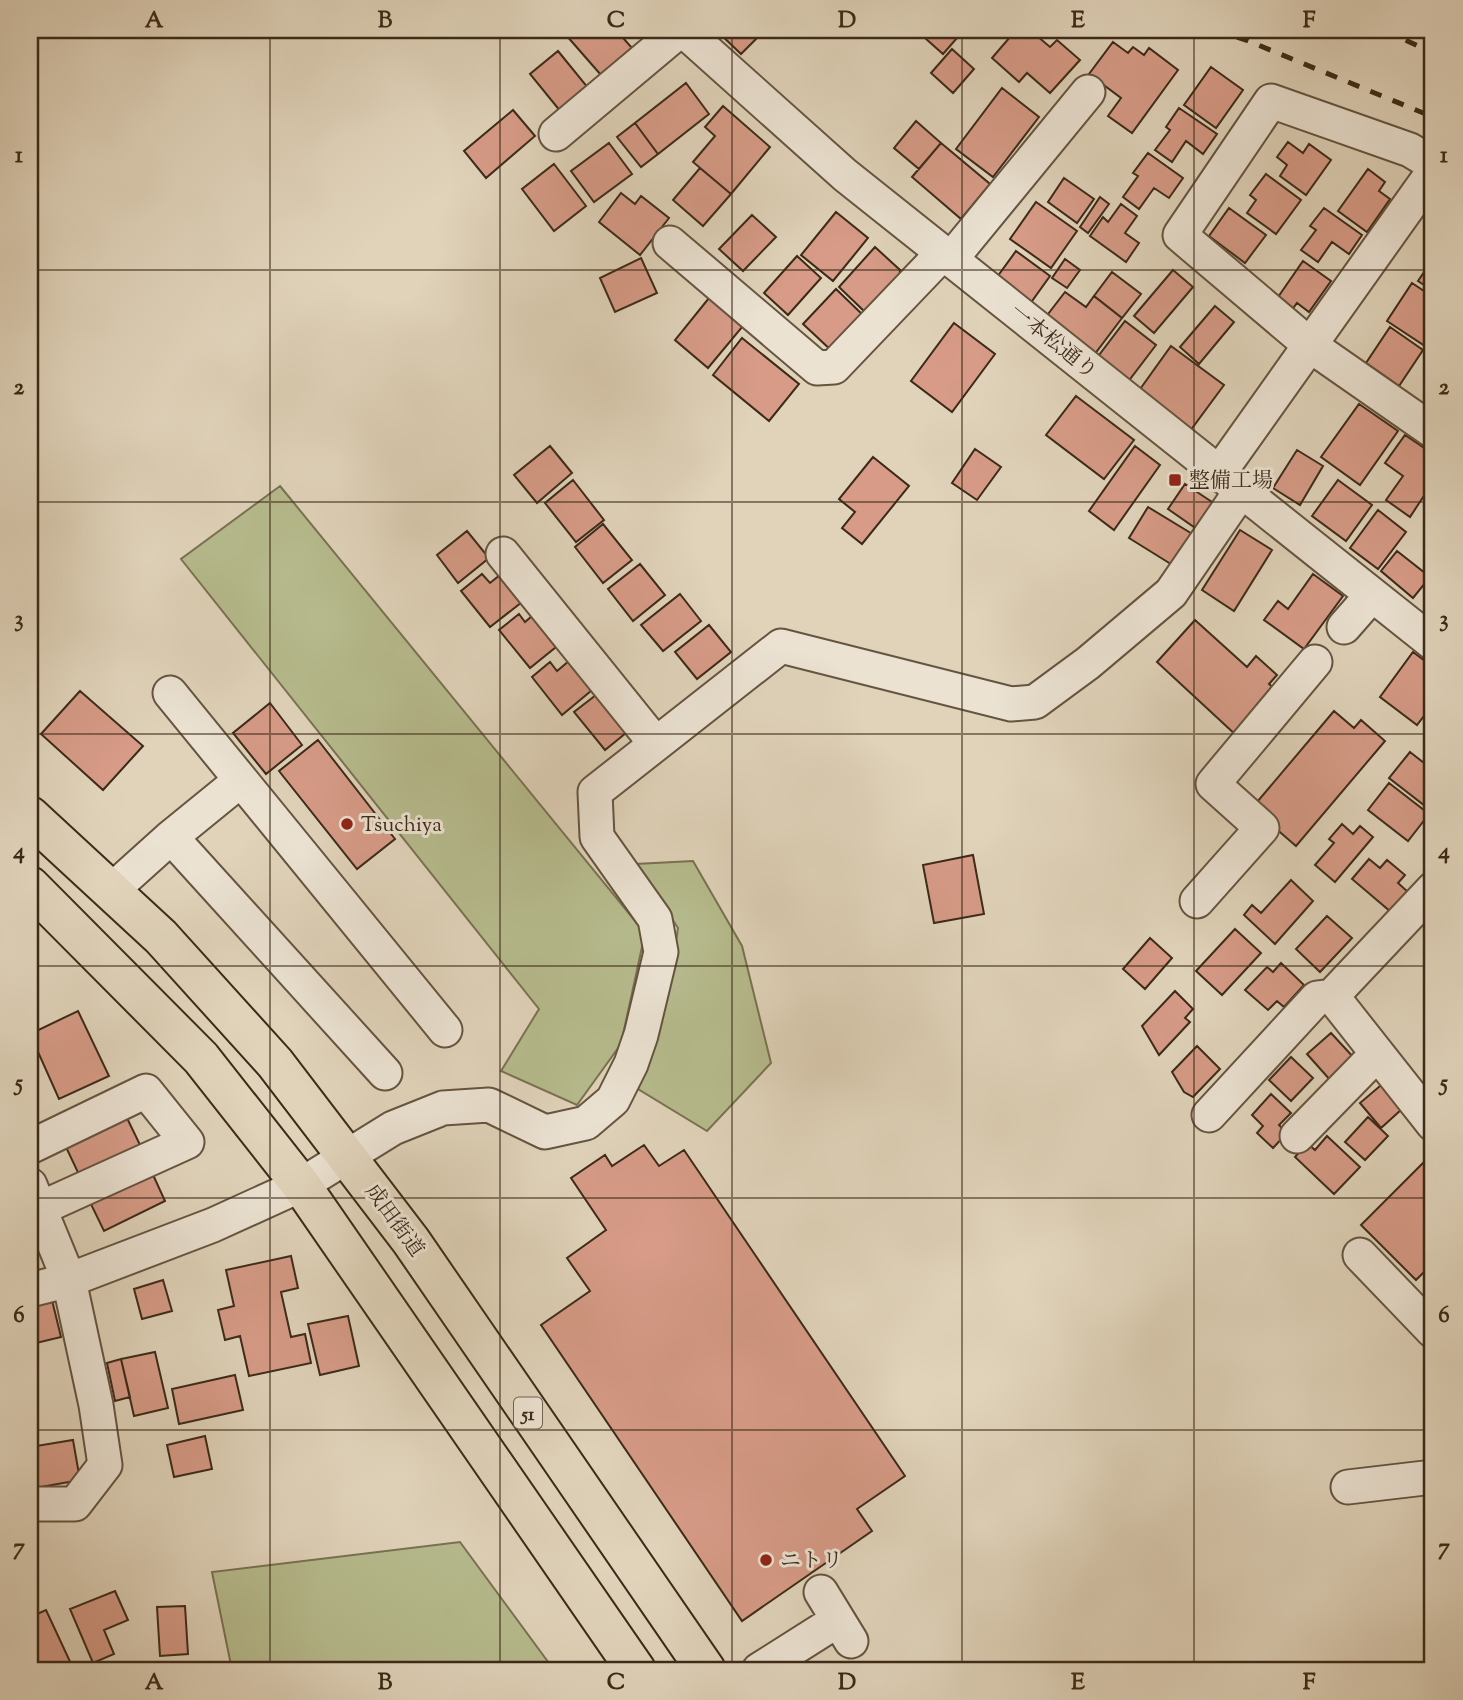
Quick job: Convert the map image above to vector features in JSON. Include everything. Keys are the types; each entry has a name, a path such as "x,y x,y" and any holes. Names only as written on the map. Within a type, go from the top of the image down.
{"highway":[{"name":"成田街道","path":"30,816 161,937 275,1063 411,1241 706,1670"},
{"path":"30,886 201,1059 301,1185 636,1670"}],"street":[{"path":"556,134 682,30"},
{"name":"一本松通り","path":"682,30 845,175 1433,643"},
{"path":"670,243 817,368 834,367 947,256 1088,92"},
{"path":"1433,164 1410,150 1271,101 1180,235 1311,346 1433,430"},
{"path":"30,1290 69,1280 213,1225 301,1185 393,1128 443,1108 489,1105 545,1132 586,1123 613,1100 631,1064 641,1035 661,952 655,919 597,837 595,792 781,646 1011,704 1035,702 1088,663 1171,593 1230,482 1311,346 1433,172"},
{"path":"503,554 656,744"},
{"path":"1344,628 1372,595"},
{"path":"1197,901 1262,828 1213,783 1315,662"},
{"path":"170,693 445,1030"},
{"path":"111,891 241,780"},
{"path":"171,838 386,1073"},
{"path":"1209,1115 1317,998 1332,996 1433,889"},
{"path":"1332,996 1433,1124"},
{"path":"1297,1136 1377,1054"},
{"path":"30,1147 146,1091 187,1142 35,1197 69,1280 96,1405 105,1465 75,1504 30,1504"},
{"path":"1360,1255 1433,1331"},
{"path":"1348,1487 1433,1477"},
{"path":"760,1670 844,1630 821,1592"}],"green space":[{"path":"280,486 645,933 621,1044 577,1105 501,1071 539,1009 181,559"},
{"path":"693,861 742,946 771,1063 707,1131 638,1089 669,990 678,928 636,864"},
{"path":"460,1542 554,1670 232,1670 212,1572"}],"building":[{"path":"572,30 616,30 632,48 601,75 566,35"},
{"path":"716,30 765,30 741,54"},
{"path":"916,30 964,30 943,54"},
{"path":"1016,30 1030,30 1050,47 1057,40 1080,60 1050,93 1027,73 1019,82 992,58"},
{"path":"1113,42 1128,53 1133,47 1144,55 1149,48 1178,70 1132,133 1108,116 1121,98 1089,74"},
{"path":"952,49 974,69 953,93 931,73"},
{"path":"558,51 589,89 561,112 530,74"},
{"path":"1211,67 1243,90 1216,128 1184,105"},
{"path":"686,83 709,114 658,154 635,123"},
{"path":"1002,88 1039,117 993,177 956,149"},
{"path":"723,106 770,147 731,194 693,162 715,136 705,127"},
{"path":"1179,108 1217,134 1203,154 1186,141 1172,162 1155,150 1170,130 1166,127"},
{"path":"513,110 535,136 486,178 464,151"},
{"path":"916,121 941,143 919,169 894,148"},
{"path":"635,123 658,154 641,167 617,137"},
{"path":"1288,142 1303,153 1309,144 1331,160 1306,195 1280,176 1287,165 1277,157"},
{"path":"609,143 632,174 594,202 571,171"},
{"path":"941,143 990,184 961,219 912,177"},
{"path":"1148,153 1183,178 1169,198 1154,188 1139,209 1123,197 1138,176 1133,173"},
{"path":"554,164 586,206 554,231 522,189"},
{"path":"700,168 731,194 703,226 673,200"},
{"path":"1368,169 1385,182 1379,191 1390,199 1367,232 1338,211"},
{"path":"1266,174 1301,200 1276,234 1247,213 1256,200 1250,195"},
{"path":"1064,178 1094,199 1077,223 1048,202"},
{"path":"621,193 635,204 641,196 669,218 640,255 599,222"},
{"path":"1100,197 1109,204 1088,233 1080,227"},
{"path":"1036,202 1077,231 1051,268 1010,239"},
{"path":"1121,204 1137,216 1125,233 1139,243 1126,262 1090,236 1103,217 1108,222"},
{"path":"1229,208 1266,235 1245,263 1209,236"},
{"path":"1324,208 1362,235 1349,254 1332,242 1318,262 1301,250 1316,230 1310,226"},
{"path":"836,212 868,238 833,281 801,255"},
{"path":"752,215 776,237 743,271 719,249"},
{"path":"875,247 900,270 899,280 866,313 839,287"},
{"path":"1016,251 1050,276 1027,308 992,284"},
{"path":"797,256 821,278 788,315 764,293"},
{"path":"641,258 657,293 615,312 600,278"},
{"path":"1065,259 1080,270 1067,288 1052,278"},
{"path":"1433,259 1433,291 1418,281"},
{"path":"1303,261 1331,281 1309,312 1297,303 1291,311 1276,300"},
{"path":"1173,270 1193,287 1154,333 1134,316"},
{"path":"1112,272 1141,294 1122,318 1094,296"},
{"path":"1412,283 1433,297 1433,333 1425,346 1387,321"},
{"path":"836,289 865,317 833,352 803,324"},
{"path":"1065,292 1086,307 1094,296 1122,318 1094,355 1045,318"},
{"path":"709,298 743,326 708,368 675,340"},
{"path":"1215,306 1234,322 1199,364 1180,347"},
{"path":"1125,321 1156,345 1124,387 1093,363"},
{"path":"954,323 995,354 952,412 911,381"},
{"path":"1390,327 1423,350 1399,386 1366,363"},
{"path":"742,338 799,384 769,421 713,375"},
{"path":"1171,346 1224,385 1190,431 1138,392"},
{"path":"1076,396 1134,440 1104,479 1046,435"},
{"path":"1359,404 1398,431 1360,485 1321,457"},
{"path":"1405,435 1433,454 1433,482 1410,517 1386,500 1403,476 1385,463"},
{"path":"550,446 572,473 537,503 514,475"},
{"path":"1135,446 1160,465 1114,530 1089,511"},
{"path":"975,449 1001,467 977,500 952,483"},
{"path":"1297,450 1323,466 1300,505 1273,488"},
{"path":"873,457 909,486 862,544 842,528 855,512 839,499"},
{"path":"573,480 604,520 576,542 545,503"},
{"path":"1338,480 1372,505 1346,541 1312,516"},
{"path":"1185,484 1221,508 1204,534 1168,509"},
{"path":"1148,507 1194,535 1174,566 1129,538"},
{"path":"1378,510 1406,532 1378,569 1350,548"},
{"path":"603,524 632,560 603,583 575,547"},
{"path":"1240,530 1272,550 1234,611 1202,590"},
{"path":"467,531 489,558 458,583 437,555"},
{"path":"1397,551 1430,577 1413,598 1381,571"},
{"path":"640,564 665,595 633,621 608,589"},
{"path":"482,574 490,583 500,575 522,602 490,627 461,591"},
{"path":"1313,574 1343,596 1304,649 1264,620 1278,601 1288,609"},
{"path":"680,594 701,621 663,651 641,625"},
{"path":"519,614 525,622 532,616 556,647 530,668 499,630"},
{"path":"1195,620 1247,667 1256,656 1277,675 1269,684 1277,691 1237,736 1157,662"},
{"path":"709,625 731,652 697,679 675,652"},
{"path":"1413,652 1433,667 1433,704 1417,725 1380,697"},
{"path":"569,661 592,690 562,715 532,677 550,662 557,671"},
{"path":"605,688 626,733 605,750 574,712"},
{"path":"80,691 143,746 103,790 41,734"},
{"path":"270,703 302,745 266,774 233,733"},
{"path":"1334,711 1354,728 1361,720 1385,741 1296,846 1252,808"},
{"path":"318,740 395,839 357,869 279,771"},
{"path":"1410,752 1433,770 1433,804 1429,809 1389,778"},
{"path":"1389,783 1429,814 1408,841 1368,810"},
{"path":"1342,824 1353,834 1360,826 1373,837 1335,882 1315,865 1334,843 1329,839"},
{"path":"973,855 984,914 934,923 923,865"},
{"path":"1369,859 1380,868 1387,860 1405,875 1398,883 1408,892 1391,912 1352,879"},
{"path":"1291,880 1313,901 1275,944 1244,915 1252,905 1261,913"},
{"path":"1327,916 1352,938 1320,972 1296,949"},
{"path":"1235,929 1261,953 1222,995 1196,971"},
{"path":"1150,938 1172,958 1145,989 1123,969"},
{"path":"1281,963 1304,985 1284,1007 1277,1001 1268,1010 1245,990 1267,967 1273,972"},
{"path":"1175,991 1193,1009 1185,1018 1190,1022 1159,1055 1142,1026"},
{"path":"78,1011 109,1076 59,1099 30,1034"},
{"path":"1331,1033 1355,1059 1331,1081 1307,1054"},
{"path":"1197,1046 1220,1069 1193,1097 1184,1092 1172,1072"},
{"path":"1291,1057 1313,1078 1291,1101 1269,1080"},
{"path":"1387,1080 1402,1109 1381,1128 1360,1103"},
{"path":"1271,1094 1291,1113 1279,1125 1287,1133 1273,1148 1257,1133 1263,1126 1252,1115"},
{"path":"126,1116 143,1151 82,1181 65,1145"},
{"path":"1368,1117 1388,1136 1365,1160 1345,1142"},
{"path":"1327,1136 1360,1167 1334,1194 1295,1157 1307,1143 1315,1150"},
{"path":"644,1145 659,1166 684,1150 905,1476 857,1509 872,1531 742,1621 541,1325 590,1291 567,1258 606,1230 571,1178 605,1155 612,1166"},
{"path":"1425,1161 1433,1169 1433,1263 1416,1280 1361,1225"},
{"path":"149,1166 165,1201 104,1231 87,1196"},
{"path":"291,1256 298,1288 281,1292 291,1337 305,1334 311,1363 249,1376 240,1336 225,1340 218,1310 234,1306 226,1270"},
{"path":"163,1280 172,1311 142,1319 134,1289"},
{"path":"51,1296 61,1337 32,1344 30,1301"},
{"path":"348,1316 359,1366 320,1375 308,1324"},
{"path":"155,1352 168,1408 134,1416 121,1359"},
{"path":"121,1359 130,1397 115,1401 107,1363"},
{"path":"235,1375 243,1410 179,1424 172,1389"},
{"path":"205,1436 212,1469 174,1477 167,1445"},
{"path":"73,1440 80,1480 30,1489 30,1447"},
{"path":"115,1591 128,1620 104,1630 114,1654 93,1663 70,1609"},
{"path":"185,1606 188,1654 160,1656 157,1607"},
{"path":"46,1610 73,1668 30,1670 30,1617"}],"railway":[{"path":"1214,30 1246,40 1433,117"},
{"path":"1384,30 1433,53"}],"place":[{"name":"整備工場","path":"1175,480"},
{"name":"Tsuchiya","path":"347,824"},
{"name":"ニトリ","path":"766,1560"}]}
